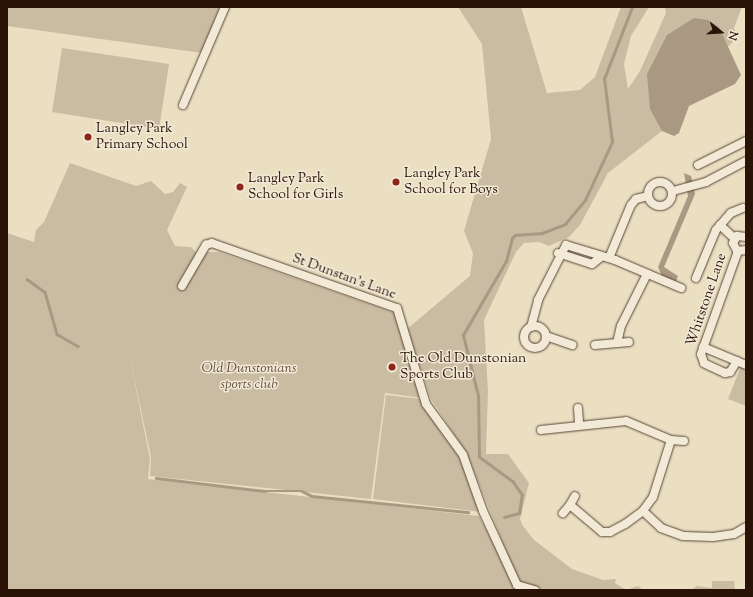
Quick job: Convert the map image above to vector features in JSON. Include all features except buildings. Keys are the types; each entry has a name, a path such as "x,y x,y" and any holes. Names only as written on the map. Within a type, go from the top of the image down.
{"street":[{"path":"183,105 225,7"},
{"path":"698,165 746,141"},
{"path":"673,191 689,187 746,161"},
{"path":"657,182 668,184 673,191 670,202 663,206 654,205 648,196 650,186 657,182"},
{"path":"546,336 540,346 530,346 525,336 531,326 532,316 558,253 592,264 605,258 631,205 636,199 648,196"},
{"path":"696,278 720,225 731,213 743,208"},
{"path":"720,225 734,238 746,237"},
{"path":"734,238 733,246 742,251"},
{"name":"St Dunstan's Lane","path":"182,286 206,245 212,243 397,308 426,404 463,454 483,511 517,585 535,590"},
{"name":"Whitstone Lane","path":"742,251 703,347 701,357 708,366 728,373 742,363"},
{"path":"605,258 681,288"},
{"path":"617,343 621,326 647,274"},
{"path":"531,326 542,328 546,336 572,345"},
{"path":"595,345 629,342"},
{"path":"703,347 742,363"},
{"path":"578,408 579,424"},
{"path":"541,430 579,424 631,422 671,440 684,441"},
{"path":"570,505 596,529 605,532 617,528 643,511 660,484 671,440"},
{"path":"563,513 575,496"},
{"path":"643,511 660,527 683,536 713,537 734,534 746,527"}],"green space":[{"path":"7,7 220,7 202,53 7,26"},
{"path":"458,7 521,7 547,93 580,90 595,77 621,7 649,7 631,36 624,64 628,89 640,71 666,13 665,7 742,7 734,28 737,38 655,115 662,131 608,173 580,225 569,237 549,246 539,242 524,243 516,252 484,320 488,391 486,454 508,454 529,483 520,519 523,526 534,540 572,569 603,580 616,579 615,583 626,590 542,590 519,583 467,454 431,399 407,329 470,276 473,253 464,231 491,139 482,44"},
{"path":"62,48 169,64 159,129 52,112"},
{"name":"Old Dunstonians sports club","path":"70,163 136,186 151,181 165,194 173,192 180,183 187,187 167,230 175,246 191,247 201,257 207,252 219,252 398,314 422,398 385,393 371,499 150,476 151,457 129,354 150,459 148,479 479,516 518,590 7,590 7,233 34,242 36,230 44,222"},
{"path":"741,366 746,368 746,406 728,399"},
{"path":"386,395 422,399 462,456 481,512 373,499"},
{"path":"712,581 734,581 735,590 691,590 697,586 712,588"},
{"path":"638,586 643,590 626,590"}],"shaded area":[{"path":"694,18 708,20 719,27 741,75 735,84 689,106 679,133 674,136 662,131 650,109 647,74 667,35"},
{"path":"684,173 691,176 695,194 664,267 678,276 676,282 662,276 658,267 688,196"}],"waterway":[{"path":"504,517 519,513 522,495 513,482 479,457 478,396 463,335 506,261 512,238 515,235 542,233 565,224 585,200 612,142 604,79 632,7"},
{"path":"27,279 45,292 57,334 78,346"},
{"path":"156,478 265,491 302,491 312,496 468,512"}],"place":[{"name":"Langley Park Primary School","path":"88,137"},
{"name":"Langley Park School for Boys","path":"396,182"},
{"name":"Langley Park School for Girls","path":"240,187"},
{"name":"The Old Dunstonian Sports Club","path":"392,367"}]}
